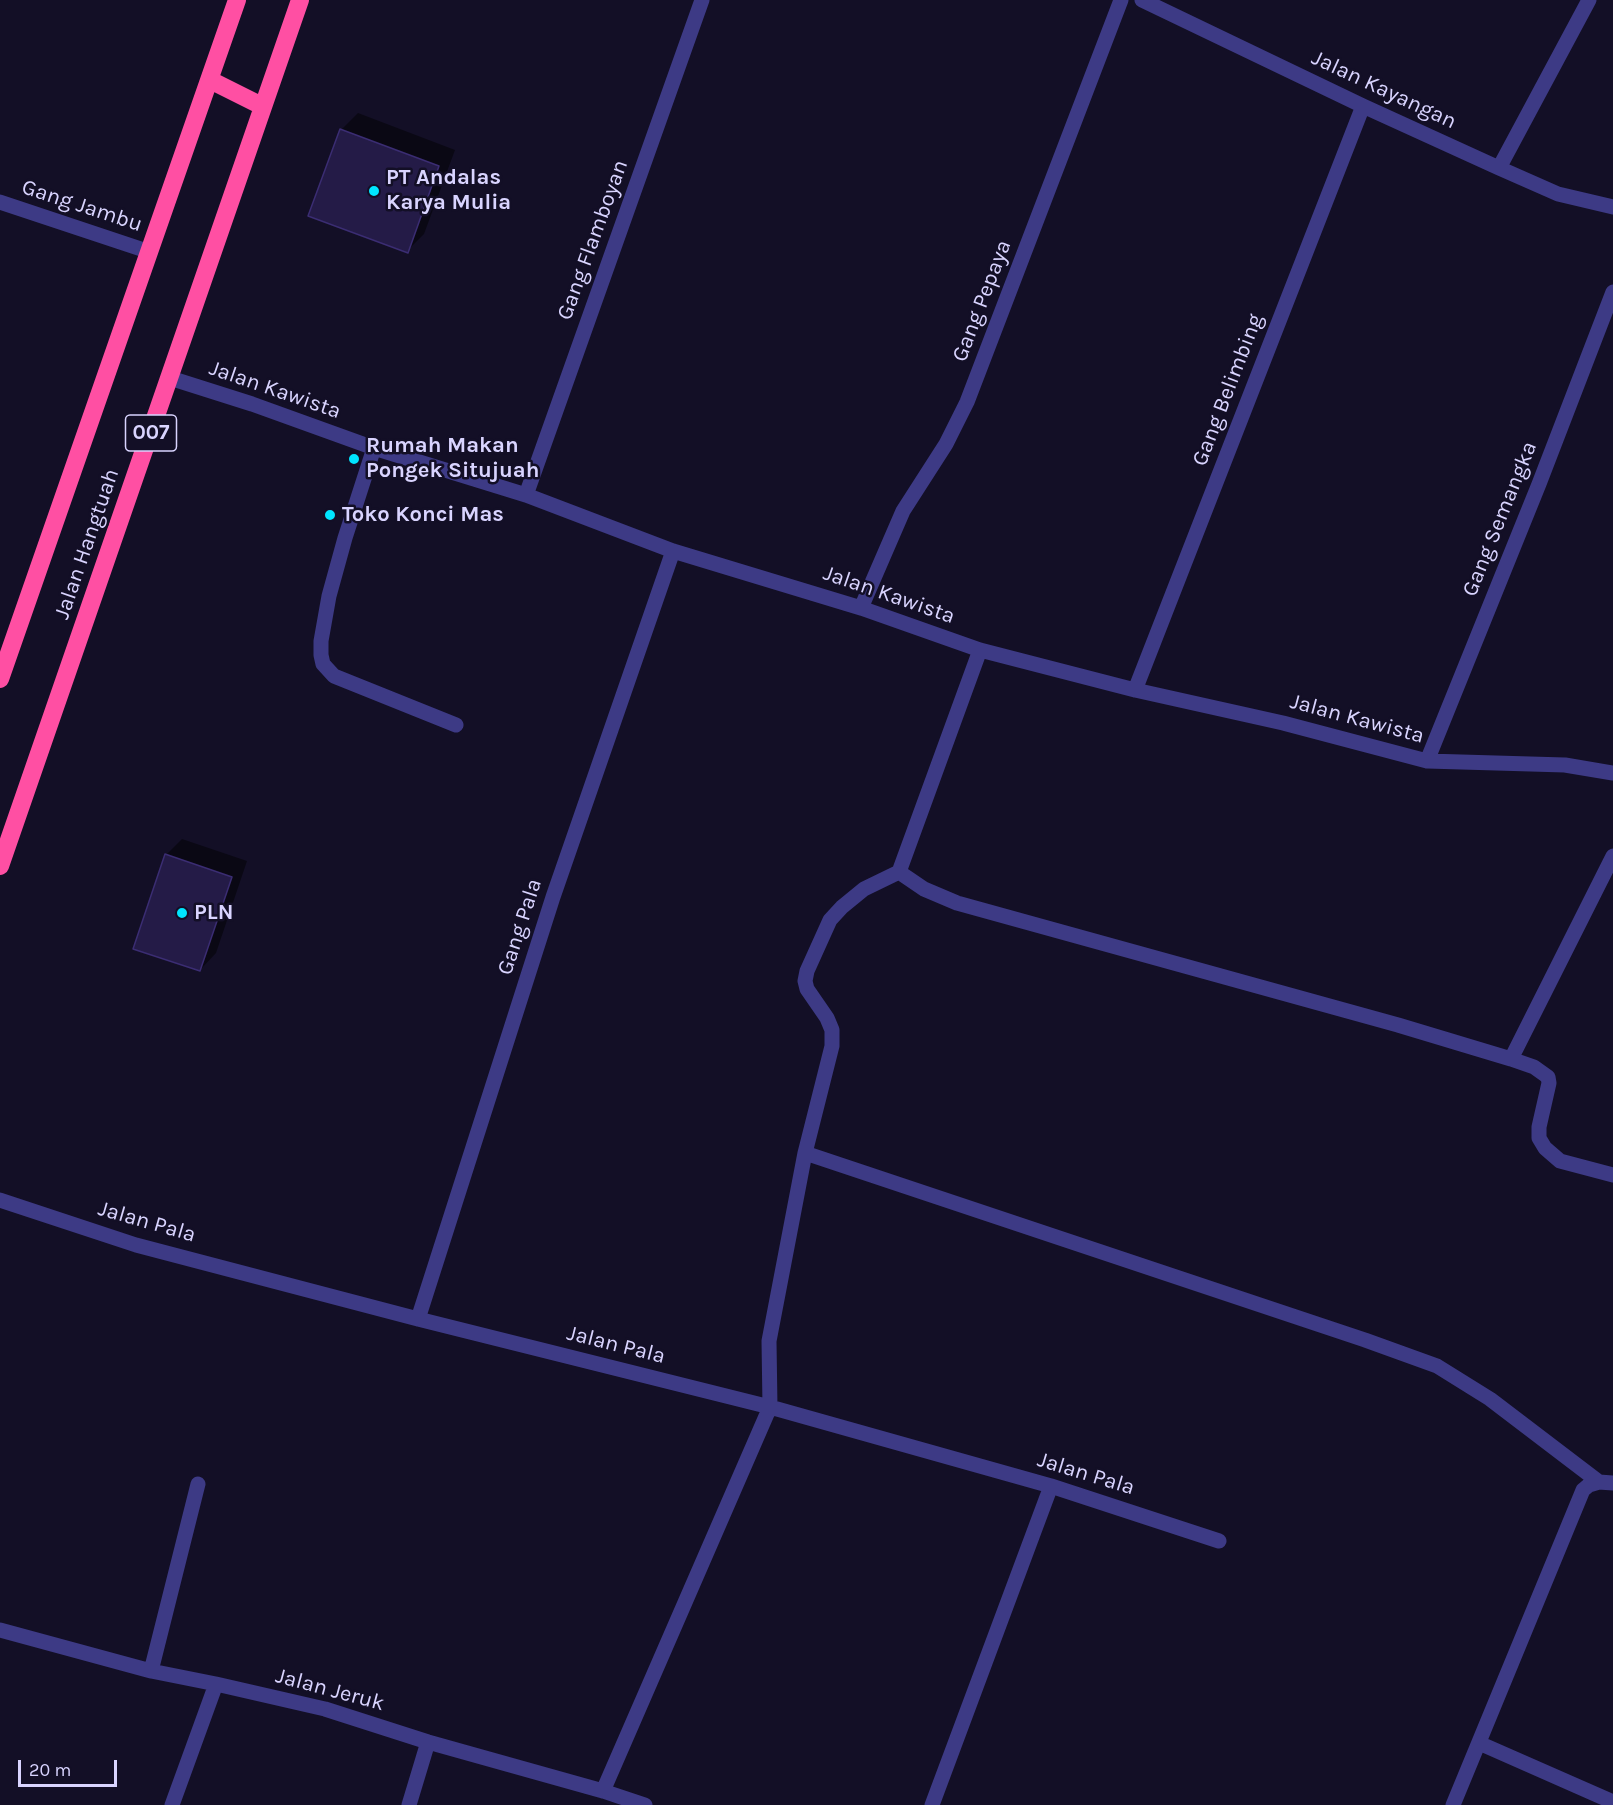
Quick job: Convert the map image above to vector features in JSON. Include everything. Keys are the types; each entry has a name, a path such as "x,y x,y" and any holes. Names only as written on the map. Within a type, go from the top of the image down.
{"highway":[{"name":"Jalan Hangtuah","path":"0,679 237,0"},
{"name":"Jalan Hangtuah","path":"0,866 300,0"},
{"path":"210,80 262,106"}],"street":[{"name":"Gang Flamboyan","path":"526,495 702,0"},
{"name":"Gang Pepaya","path":"861,608 903,511 946,444 967,402 1121,0"},
{"name":"Jalan Kayangan","path":"1142,0 1363,106 1558,194 1613,207"},
{"path":"1499,168 1589,0"},
{"name":"Gang Belimbing","path":"1135,690 1363,106"},
{"name":"Gang Jambu","path":"0,202 150,252"},
{"name":"Gang Semangka","path":"1427,761 1613,292"},
{"name":"Jalan Kawista","path":"170,378 252,404 374,448 526,495 673,551 861,608 980,650 1135,690 1283,723 1427,761 1565,765 1613,773"},
{"path":"374,448 345,537 329,596 321,641 323,664 334,676 456,725"},
{"name":"Gang Pala","path":"418,1319 553,897 673,551"},
{"path":"603,1791 770,1407 769,1341 805,1153 832,1046 832,1030 827,1018 807,989 805,981 807,971 830,920 842,907 864,890 899,872 980,650"},
{"path":"1511,1059 1613,856"},
{"path":"899,872 924,889 957,903 1398,1025 1534,1067 1548,1077 1549,1089 1539,1127 1539,1138 1545,1148 1560,1161 1613,1175"},
{"path":"805,1153 1437,1366 1490,1399 1606,1482"},
{"name":"Jalan Pala","path":"0,1200 136,1245 418,1319 770,1407 1051,1486 1219,1541"},
{"path":"1454,1805 1579,1498 1589,1485 1606,1482"},
{"path":"151,1671 198,1484"},
{"path":"932,1805 1051,1486"},
{"name":"Jalan Jeruk","path":"0,1630 151,1671 325,1709 428,1742 645,1805"},
{"path":"172,1805 216,1684"},
{"path":"409,1805 428,1742"},
{"path":"1479,1743 1613,1802"}],"building":[{"name":"PT Andalas Karya Mulia","path":"340,129 439,166 408,253 308,216"},
{"name":"PLN","path":"165,854 232,877 200,971 133,949"}],"place":[{"name":"PT Andalas Karya Mulia","path":"374,191"},
{"name":"Rumah Makan Pongek Situjuah","path":"354,459"},
{"name":"Toko Konci Mas","path":"330,515"},
{"name":"PLN","path":"182,913"}]}
